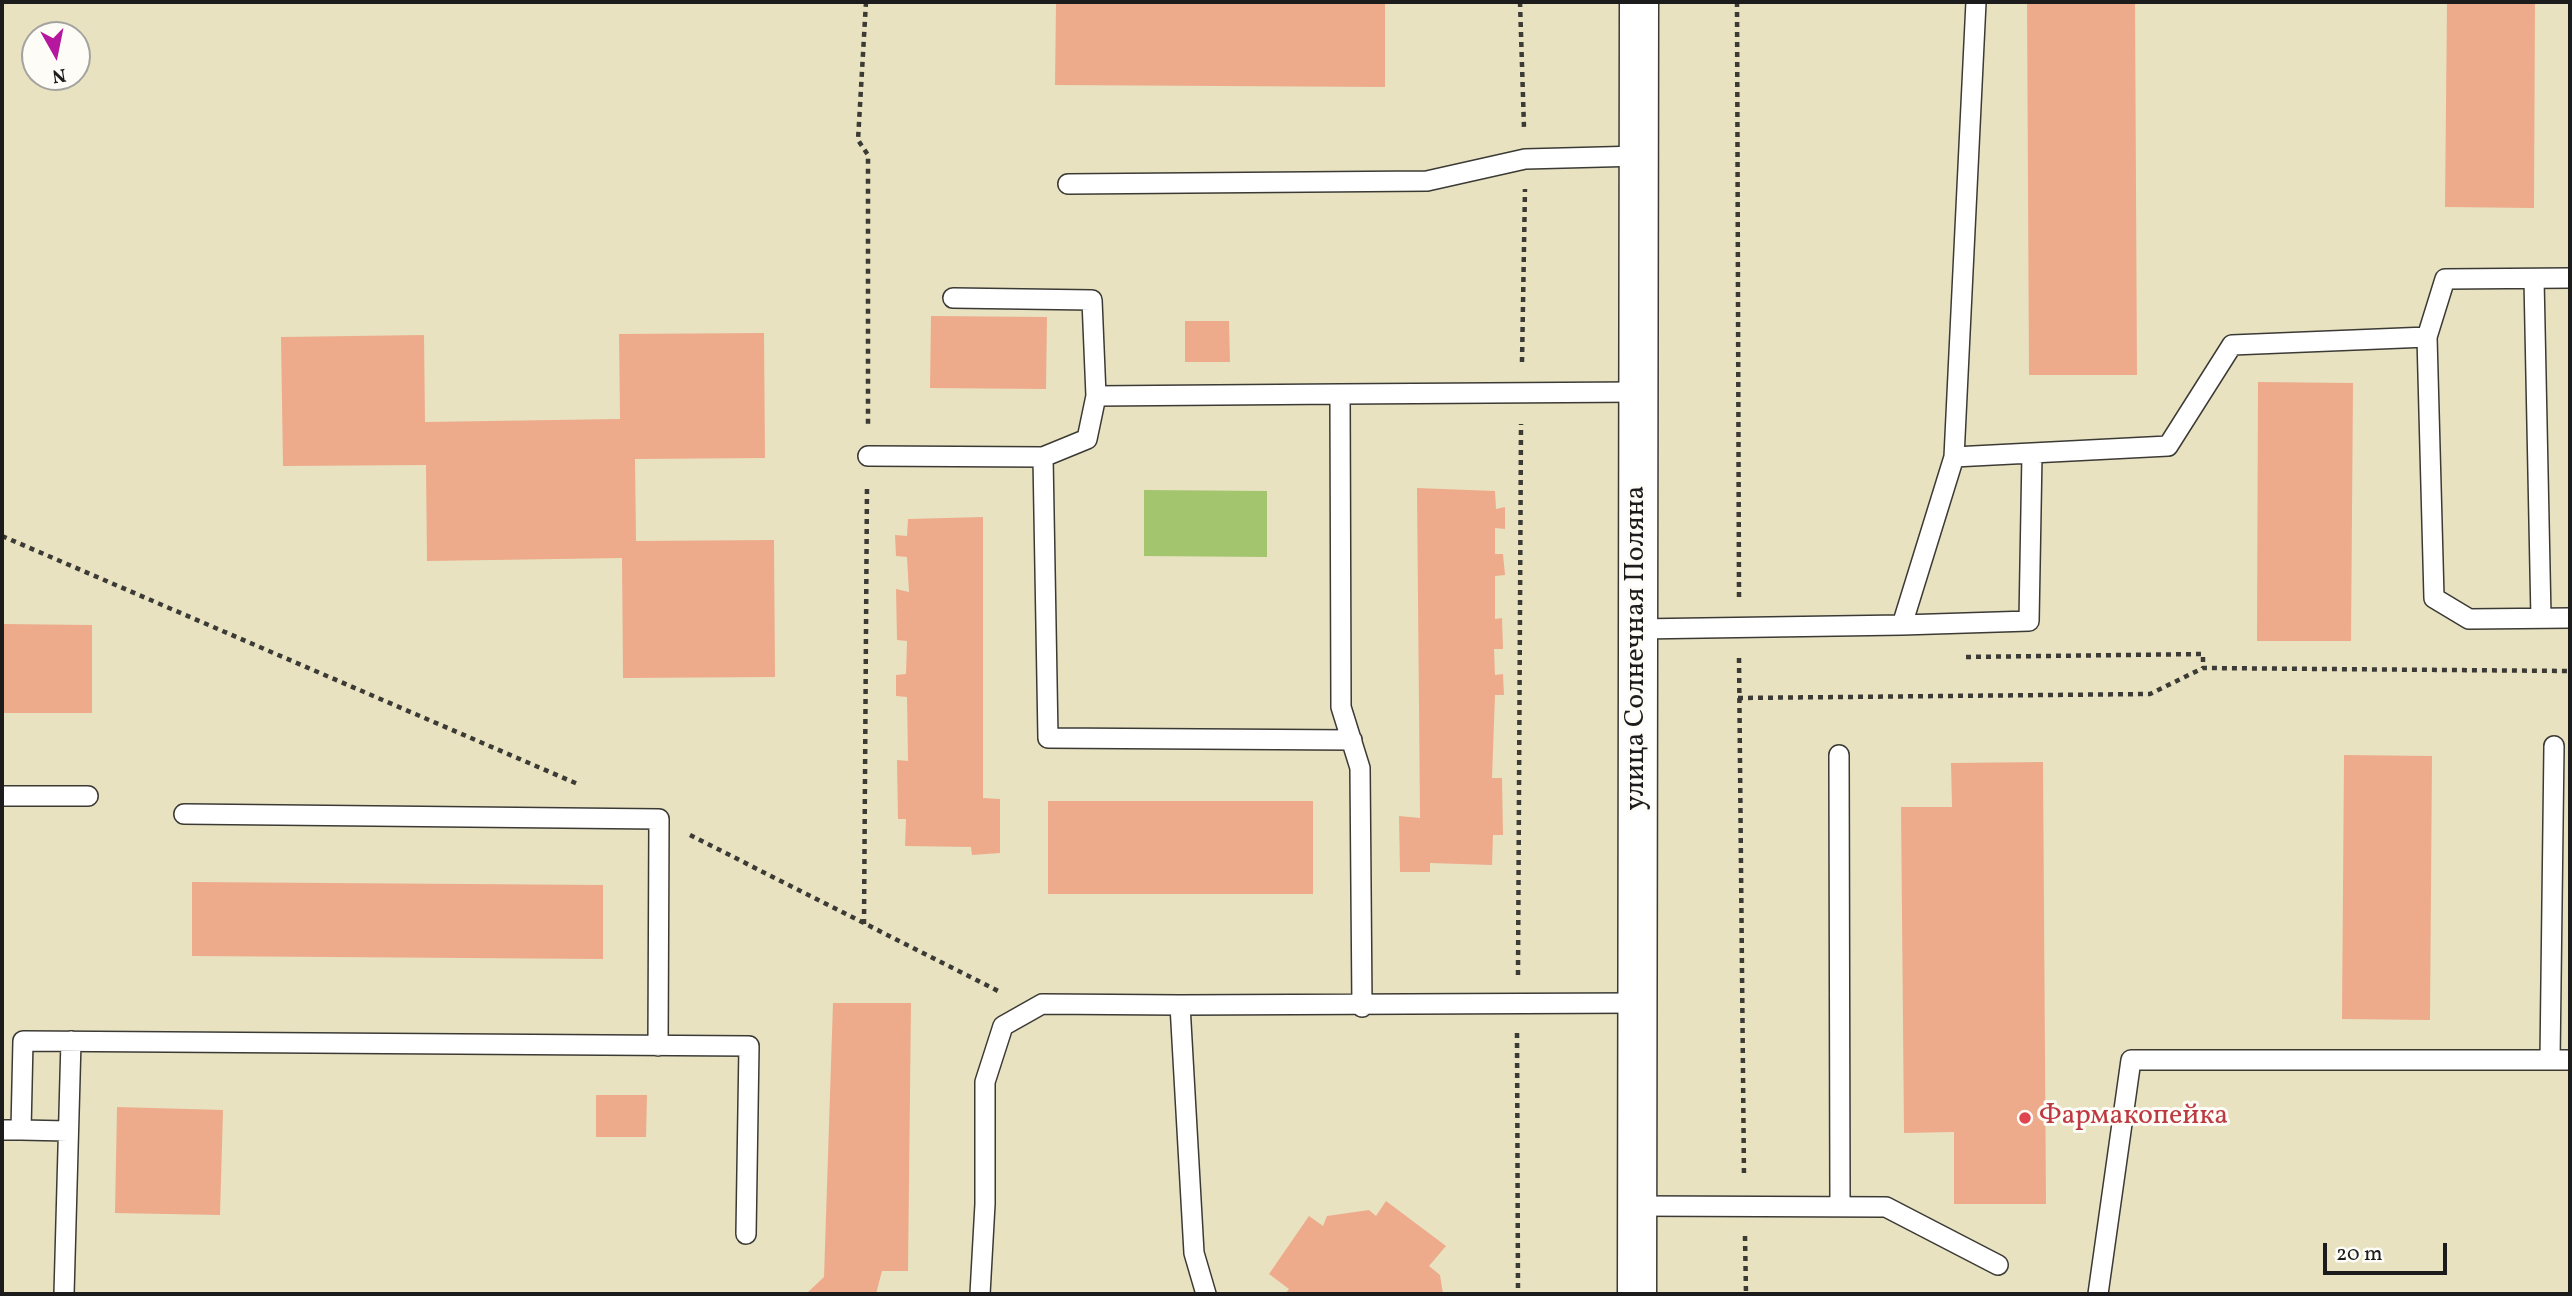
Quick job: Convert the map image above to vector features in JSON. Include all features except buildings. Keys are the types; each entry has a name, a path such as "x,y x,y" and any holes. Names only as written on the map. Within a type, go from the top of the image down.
{"street":[{"name":"улица Солнечная Поляна","path":"1637,1294 1639,2"}],"lane":[{"path":"1902,625 1954,457 1976,2"},
{"path":"1068,184 1427,181 1525,159 1640,156"},
{"path":"2570,278 2445,279 2427,337 2434,598 2469,619 2570,618"},
{"path":"2534,279 2541,618"},
{"path":"868,456 1044,457 1087,439 1096,396 1092,300 953,298"},
{"path":"1954,457 2168,446 2232,345 2427,337"},
{"path":"1096,396 1638,392"},
{"path":"1340,394 1341,707 1360,768 1362,1007"},
{"path":"1638,629 2029,621 2032,454"},
{"path":"1044,457 1048,738 1352,740"},
{"path":"2550,1059 2554,746"},
{"path":"1839,755 1840,1207"},
{"path":"2,796 88,796"},
{"path":"184,814 659,820 657,1046"},
{"path":"980,1294 985,1203 985,1082 1003,1026 1042,1003 1362,1007 1637,1003"},
{"path":"1180,1005 1194,1253 1206,1294"},
{"path":"68,1131 11,1130 23,1041 749,1046 746,1234"},
{"path":"64,1294 71,1041"},
{"path":"2098,1294 2131,1060 2570,1060"},
{"path":"1637,1206 1886,1207 1998,1265"}],"path":[{"path":"1518,1294 1521,393 1525,159 1520,2"},
{"path":"1737,2 1738,698 1746,1294"},
{"path":"2,537 583,787"},
{"path":"1961,657 2203,654 2203,668"},
{"path":"1739,661 1753,661"},
{"path":"1738,698 2150,694 2203,668 2570,671"},
{"path":"659,820 1034,1008"}],"green space":[{"path":"1144,490 1267,491 1267,557 1144,556"}],"place":[{"name":"Фармакопейка","path":"2025,1118"}]}
